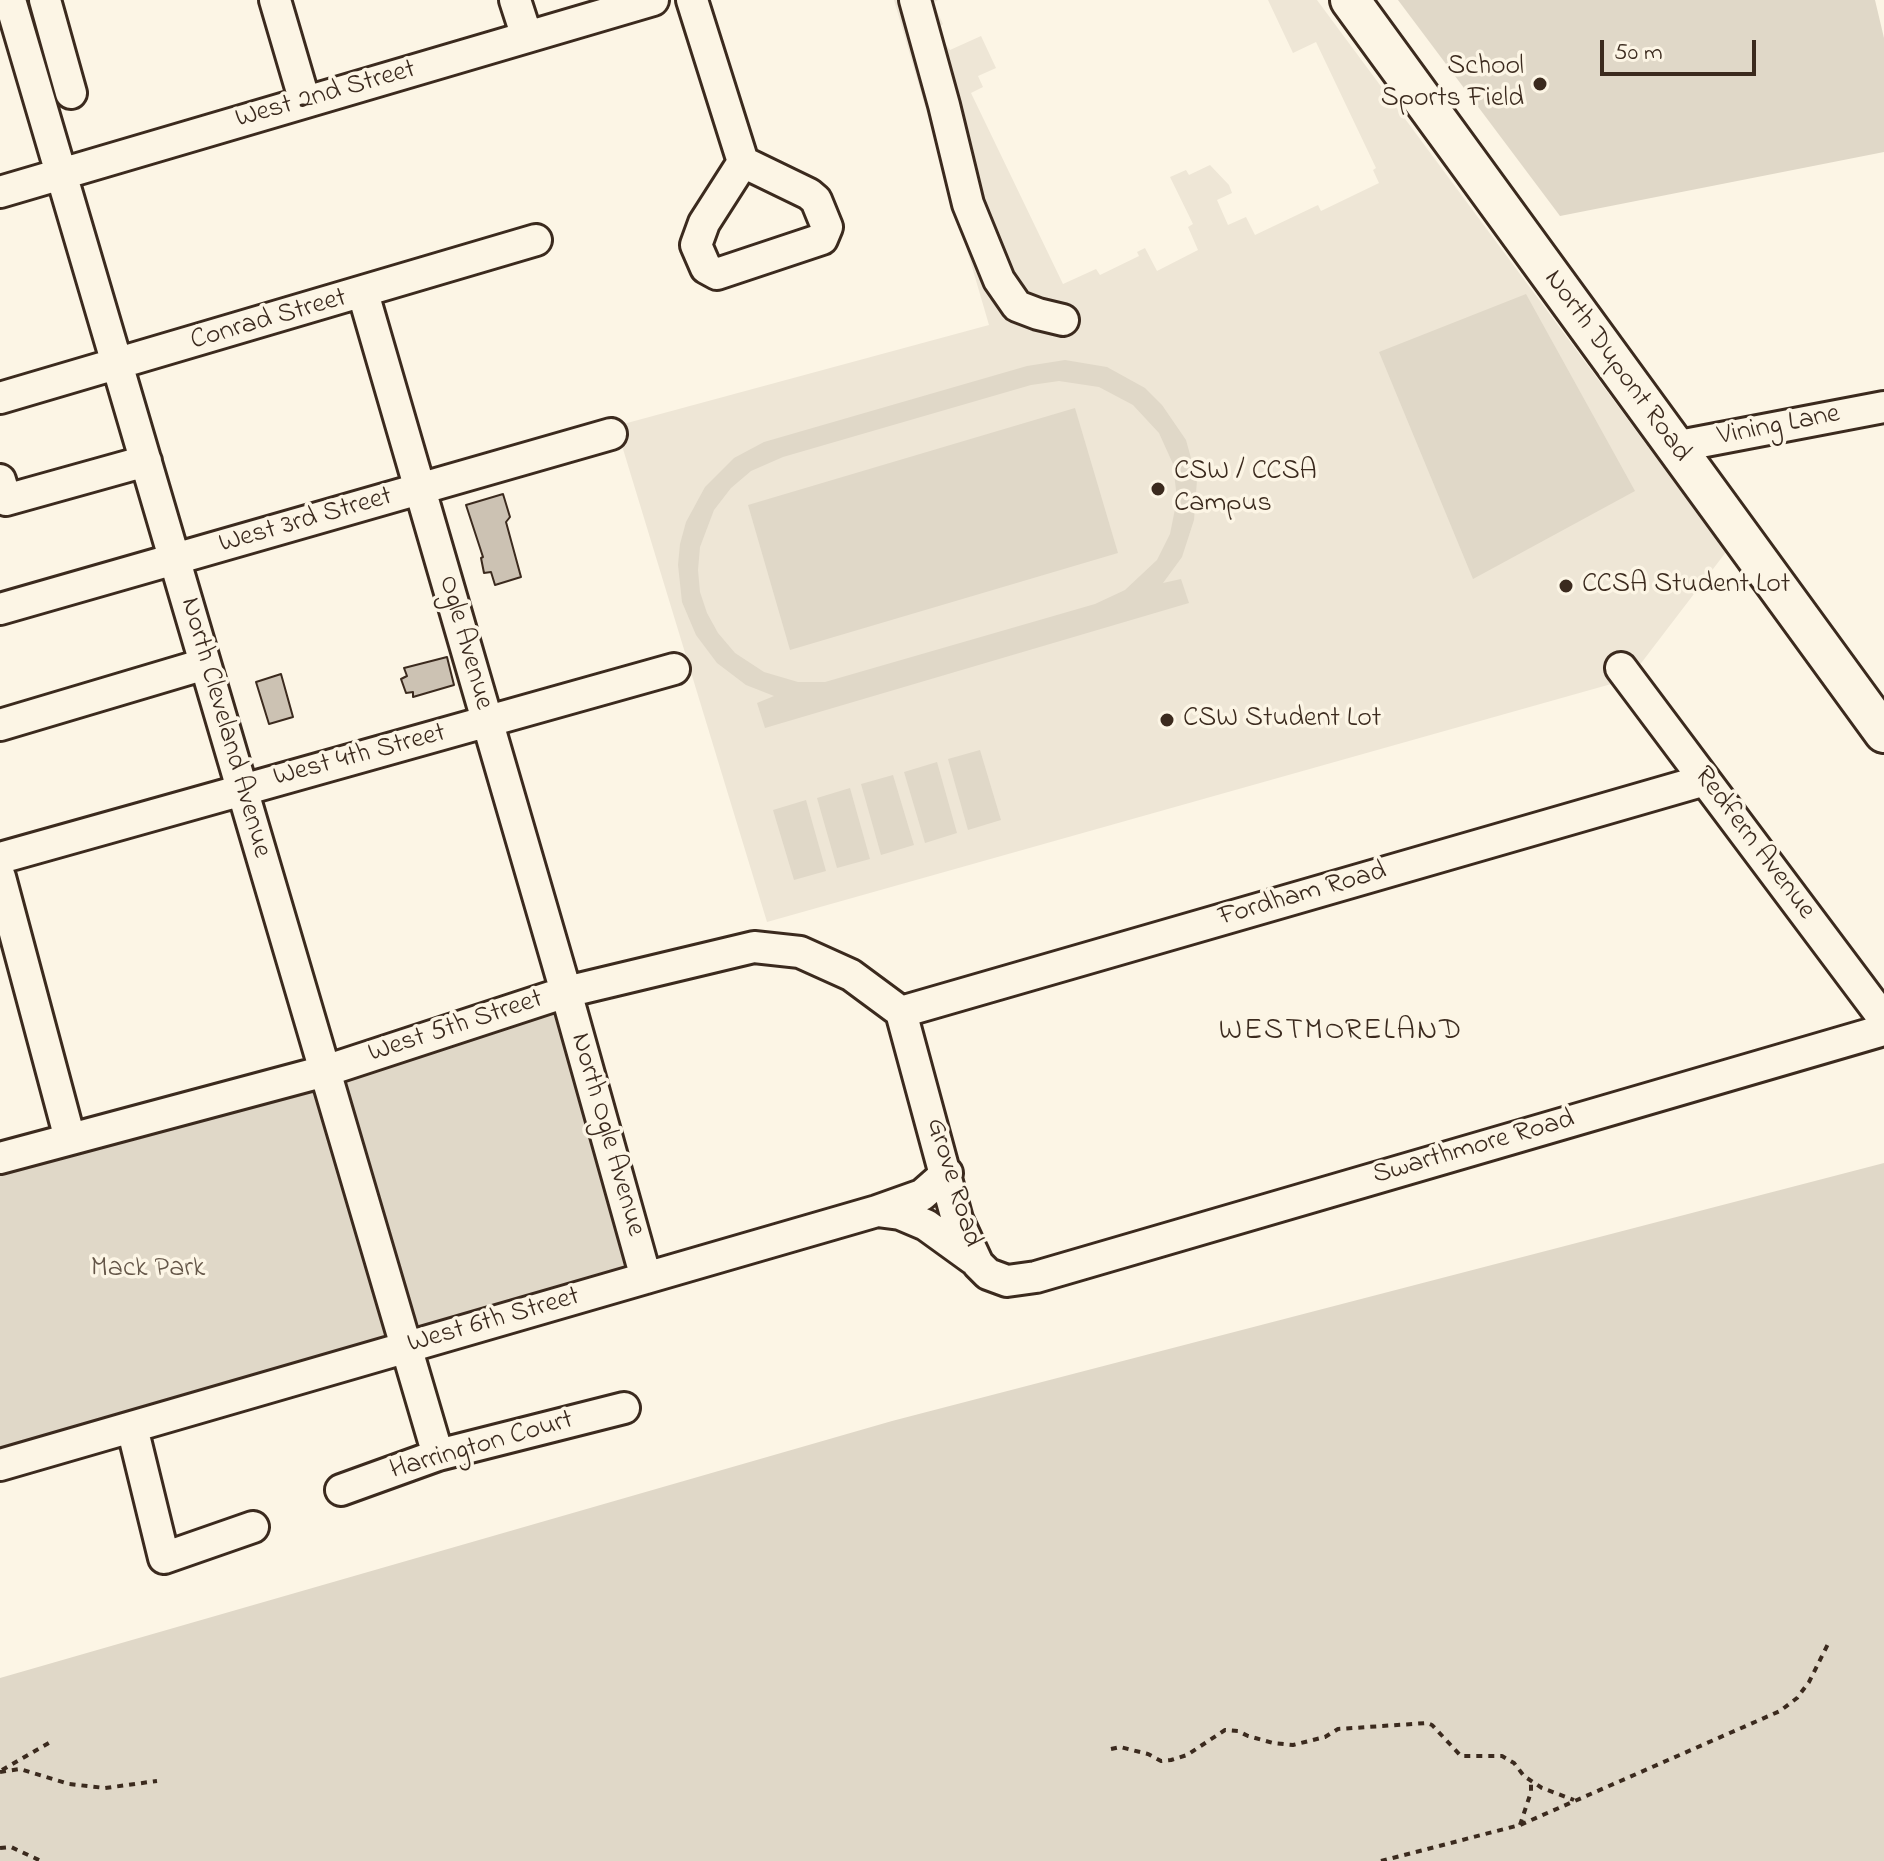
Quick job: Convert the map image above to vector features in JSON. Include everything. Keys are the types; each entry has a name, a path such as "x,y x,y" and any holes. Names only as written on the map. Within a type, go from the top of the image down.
{"main road":[{"name":"North Dupont Road","path":"1350,0 1884,733"}],"street":[{"name":"North Cleveland Avenue","path":"10,0 438,1455"},
{"path":"45,0 71,93"},
{"path":"275,0 305,102"},
{"path":"515,0 527,37"},
{"name":"West 2nd Street","path":"0,192 653,0"},
{"path":"692,0 743,162"},
{"path":"915,0 968,204 983,246 999,280 1017,306 1063,320"},
{"name":"Conrad Street","path":"0,398 536,240"},
{"name":"Ogle Avenue","path":"363,293 566,992"},
{"name":"Vining Lane","path":"1674,447 1884,407"},
{"name":"West 3rd Street","path":"0,609 611,434"},
{"path":"0,480 6,500 146,461"},
{"path":"0,725 205,664"},
{"name":"Redfern Avenue","path":"1621,668 1884,1019"},
{"name":"West 4th Street","path":"0,858 674,669"},
{"name":"Fordham Road","path":"901,1012 1705,780"},
{"path":"0,877 70,1139"},
{"name":"West 5th Street","path":"0,1158 325,1071 566,992 754,947 800,952 851,975 901,1012"},
{"name":"North Ogle Avenue","path":"566,992 646,1278"},
{"name":"Grove Road","path":"901,1012 957,1219 978,1264 988,1274 1007,1281 1064,1269"},
{"name":"Swarthmore Road","path":"1064,1269 1884,1030"},
{"name":"West 6th Street","path":"0,1465 877,1211 922,1195 947,1173"},
{"path":"877,1211 900,1214 926,1225 978,1264"},
{"name":"Harrington Court","path":"341,1490 438,1455 624,1408"},
{"path":"132,1427 164,1558 253,1527"}],"path":[{"path":"1381,1861 1520,1825 1780,1711 1797,1698 1809,1682 1828,1644"},
{"path":"1111,1749 1120,1747 1148,1754 1161,1761 1187,1755 1225,1730 1293,1745 1325,1737 1338,1729 1427,1723 1461,1756 1502,1756 1542,1788 1577,1800"},
{"path":"0,1772 54,1740"},
{"path":"0,1772 20,1769 69,1784 105,1788 157,1781"},
{"path":"1520,1825 1531,1792 1531,1781"},
{"path":"0,1848 11,1847 41,1861"}],"shaded area":[{"name":"CSW / CCSA Campus","path":"894,0 938,0 933,3 943,24 935,30 950,50 981,36 996,68 978,76 983,87 971,93 1063,284 1096,269 1100,275 1139,256 1137,252 1145,248 1157,271 1198,250 1188,227 1193,224 1170,177 1186,170 1189,175 1210,165 1229,185 1232,193 1217,200 1228,225 1246,217 1255,235 1318,205 1321,211 1379,183 1373,170 1376,168 1316,42 1293,53 1268,0 1317,0 1726,552 1629,679 767,922 616,426 989,325"}],"green space":[{"name":"School Sports Field","path":"1398,0 1875,0 1884,38 1884,152 1560,216"},
{"path":"1526,294 1635,491 1473,579 1379,352"},
{"path":"1065,360 1107,367 1145,388 1162,405 1186,440 1197,480 1194,520 1182,557 1163,583 1181,579 1189,603 765,728 757,703 774,696 746,685 717,663 696,635 682,602 678,565 680,544 686,522 705,487 734,458 764,442 1027,366","holes":["1059,381 1099,387 1133,405 1159,433 1173,464 1177,499 1170,534 1157,560 1125,590 1095,604 825,682 798,682 764,672 735,653 718,633 700,592 700,547 714,510 731,488 751,471 783,457 1031,385"]},
{"path":"1075,408 1118,553 790,650 748,505"},
{"path":"980,750 1001,820 968,830 948,759"},
{"path":"937,762 957,833 925,843 904,772"},
{"path":"893,775 914,845 881,855 861,784"},
{"path":"850,788 870,859 837,868 817,798"},
{"path":"806,800 826,871 794,880 773,810"},
{"name":"Mack Park","path":"566,992 646,1278 0,1465 0,1158"},
{"path":"1884,1163 1884,1861 0,1861 0,1678 892,1421"}],"building":[{"path":"503,494 510,517 506,522 521,577 495,585 491,572 484,573 483,557 466,505"},
{"path":"447,657 454,685 413,697 413,692 406,693 401,679 407,676 404,668"},
{"path":"281,674 293,717 269,724 256,682"}],"place":[{"name":"School Sports Field","path":"1540,84"},
{"name":"CSW / CCSA Campus","path":"1158,489"},
{"name":"CCSA Student Lot","path":"1566,586"},
{"name":"CSW Student Lot","path":"1167,720"}],"district":[{"name":"WESTMORELAND","path":"1341,1033"}]}
